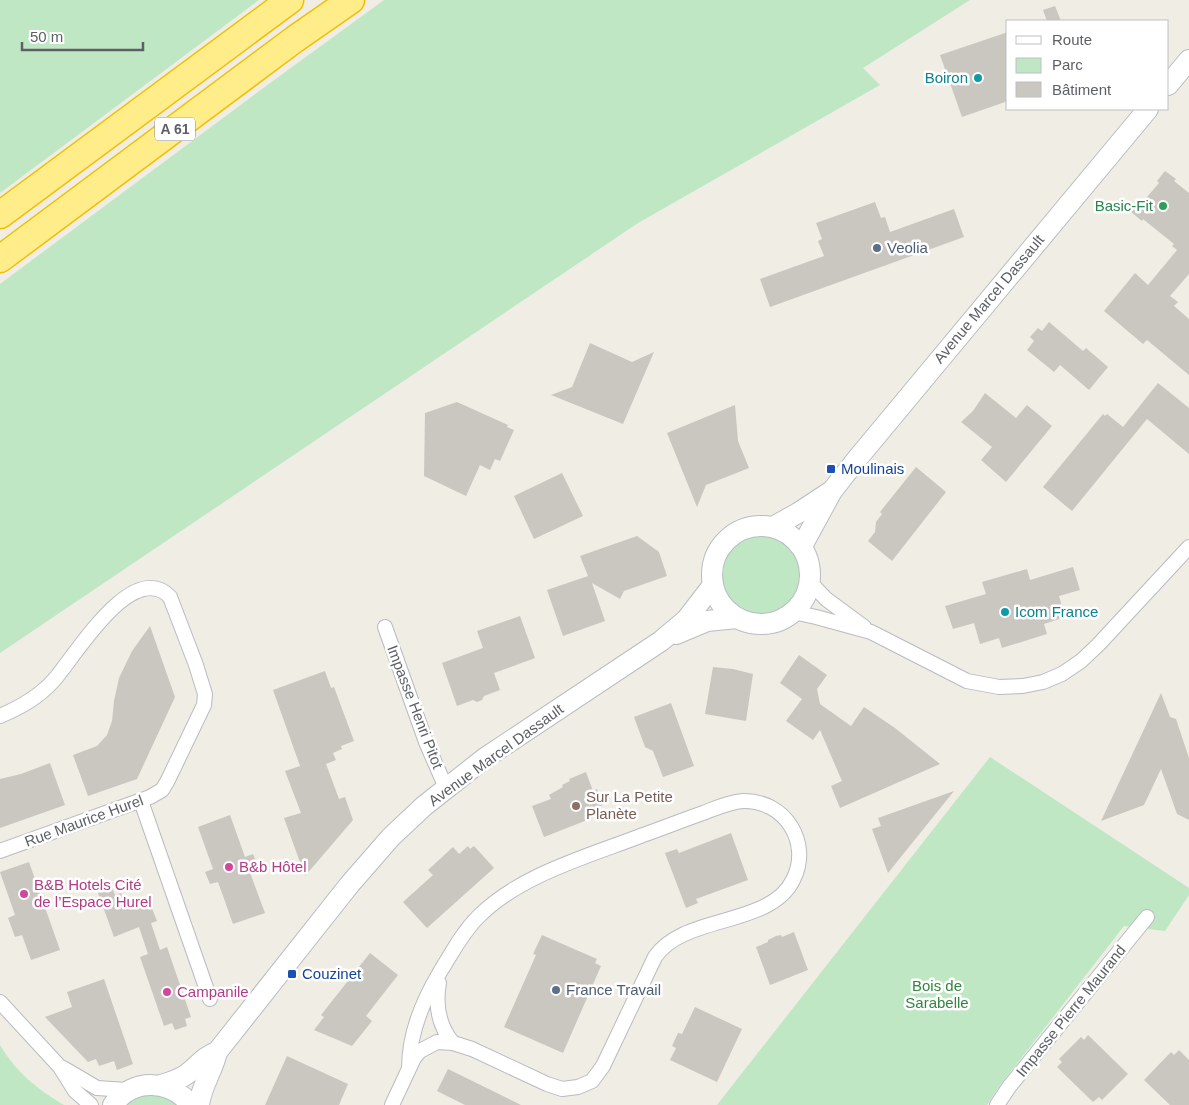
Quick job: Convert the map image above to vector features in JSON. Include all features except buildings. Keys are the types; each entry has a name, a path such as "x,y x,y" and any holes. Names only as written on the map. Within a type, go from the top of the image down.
{"highway":[{"name":"A 61","path":"0,215 290,0"},
{"name":"A 61","path":"0,259 295,39 351,0"}],"street":[{"path":"1169,84 1189,60"},
{"name":"Avenue Marcel Dassault","path":"802,546 832,491 1147,110"},
{"name":"Avenue Marcel Dassault","path":"199,1105 204,1085 215,1064 217,1052 350,884 391,837 446,788 485,758 661,641 686,620 713,585 712,570 715,557 724,542 738,531 755,526 773,527 832,491"},
{"path":"773,527 789,534 802,546 809,564 810,582 804,599 793,612 871,632"},
{"path":"810,582 826,599 871,632 967,681 999,686 1023,686 1043,682 1062,674 1081,661 1189,548"},
{"path":"713,585 718,598 726,609 737,618"},
{"name":"Rue Maurice Hurel","path":"0,716 19,708 45,689 66,666 90,632 108,612 130,596 155,588 166,593 173,602 204,689 204,705 165,786 156,794 141,801 0,851"},
{"name":"Avenue Marcel Dassault","path":"661,641 706,621 737,618 751,623 766,624 780,620 793,612"},
{"name":"Impasse Henri Pitot","path":"385,627 426,742 446,788"},
{"path":"141,801 210,999"},
{"path":"392,1105 408,1068 420,1051 437,1042 453,1043 472,1049 547,1084 562,1089 578,1087 592,1081 603,1066 659,951 664,946 677,937 766,905 783,895 789,887 797,870 800,850 796,834 786,818 771,807 753,802 743,801 723,806 541,875 520,885 478,917 456,944 434,981 419,1014 412,1037 408,1068"},
{"name":"Impasse Pierre Maurand","path":"998,1105 1009,1087 1147,917"},
{"path":"447,961 439,983 437,1009 446,1034 453,1043"},
{"path":"0,1002 60,1067 75,1092 91,1105"},
{"name":"Avenue Marcel Dassault","path":"127,1090 161,1085 182,1077 198,1065 207,1055 217,1052"},
{"path":"60,1067 97,1088 127,1090"},
{"path":"161,1085 178,1092 192,1105"},
{"path":"113,1105 127,1090"}],"green space":[{"path":"0,0 259,0 0,193"},
{"path":"384,0 970,0 863,68 880,85 638,223 0,653 0,284"},
{"path":"753,534 769,534 790,545 801,566 801,582 790,603 769,614 753,614 739,608 727,596 721,582 721,566 727,552 739,540"},
{"name":"Bois de Sarabelle","path":"990,757 1189,888 1189,895 1165,931 1124,926 998,1088 987,1105 717,1105"},
{"path":"0,1045 20,1072 45,1093 64,1105 0,1105"},
{"path":"145,1094 164,1095 180,1105 124,1105"}],"place":[{"name":"Boiron","path":"978,78"},
{"name":"Basic-Fit","path":"1163,206"},
{"name":"Veolia","path":"877,248"},
{"name":"Moulinais","path":"831,469"},
{"name":"Icom France","path":"1005,612"},
{"name":"Sur La Petite Planète","path":"576,806"},
{"name":"B&b Hôtel","path":"229,867"},
{"name":"B&B Hotels Cité de l’Espace Hurel","path":"24,894"},
{"name":"Couzinet","path":"292,974"},
{"name":"France Travail","path":"556,990"},
{"name":"Campanile","path":"167,992"}]}
